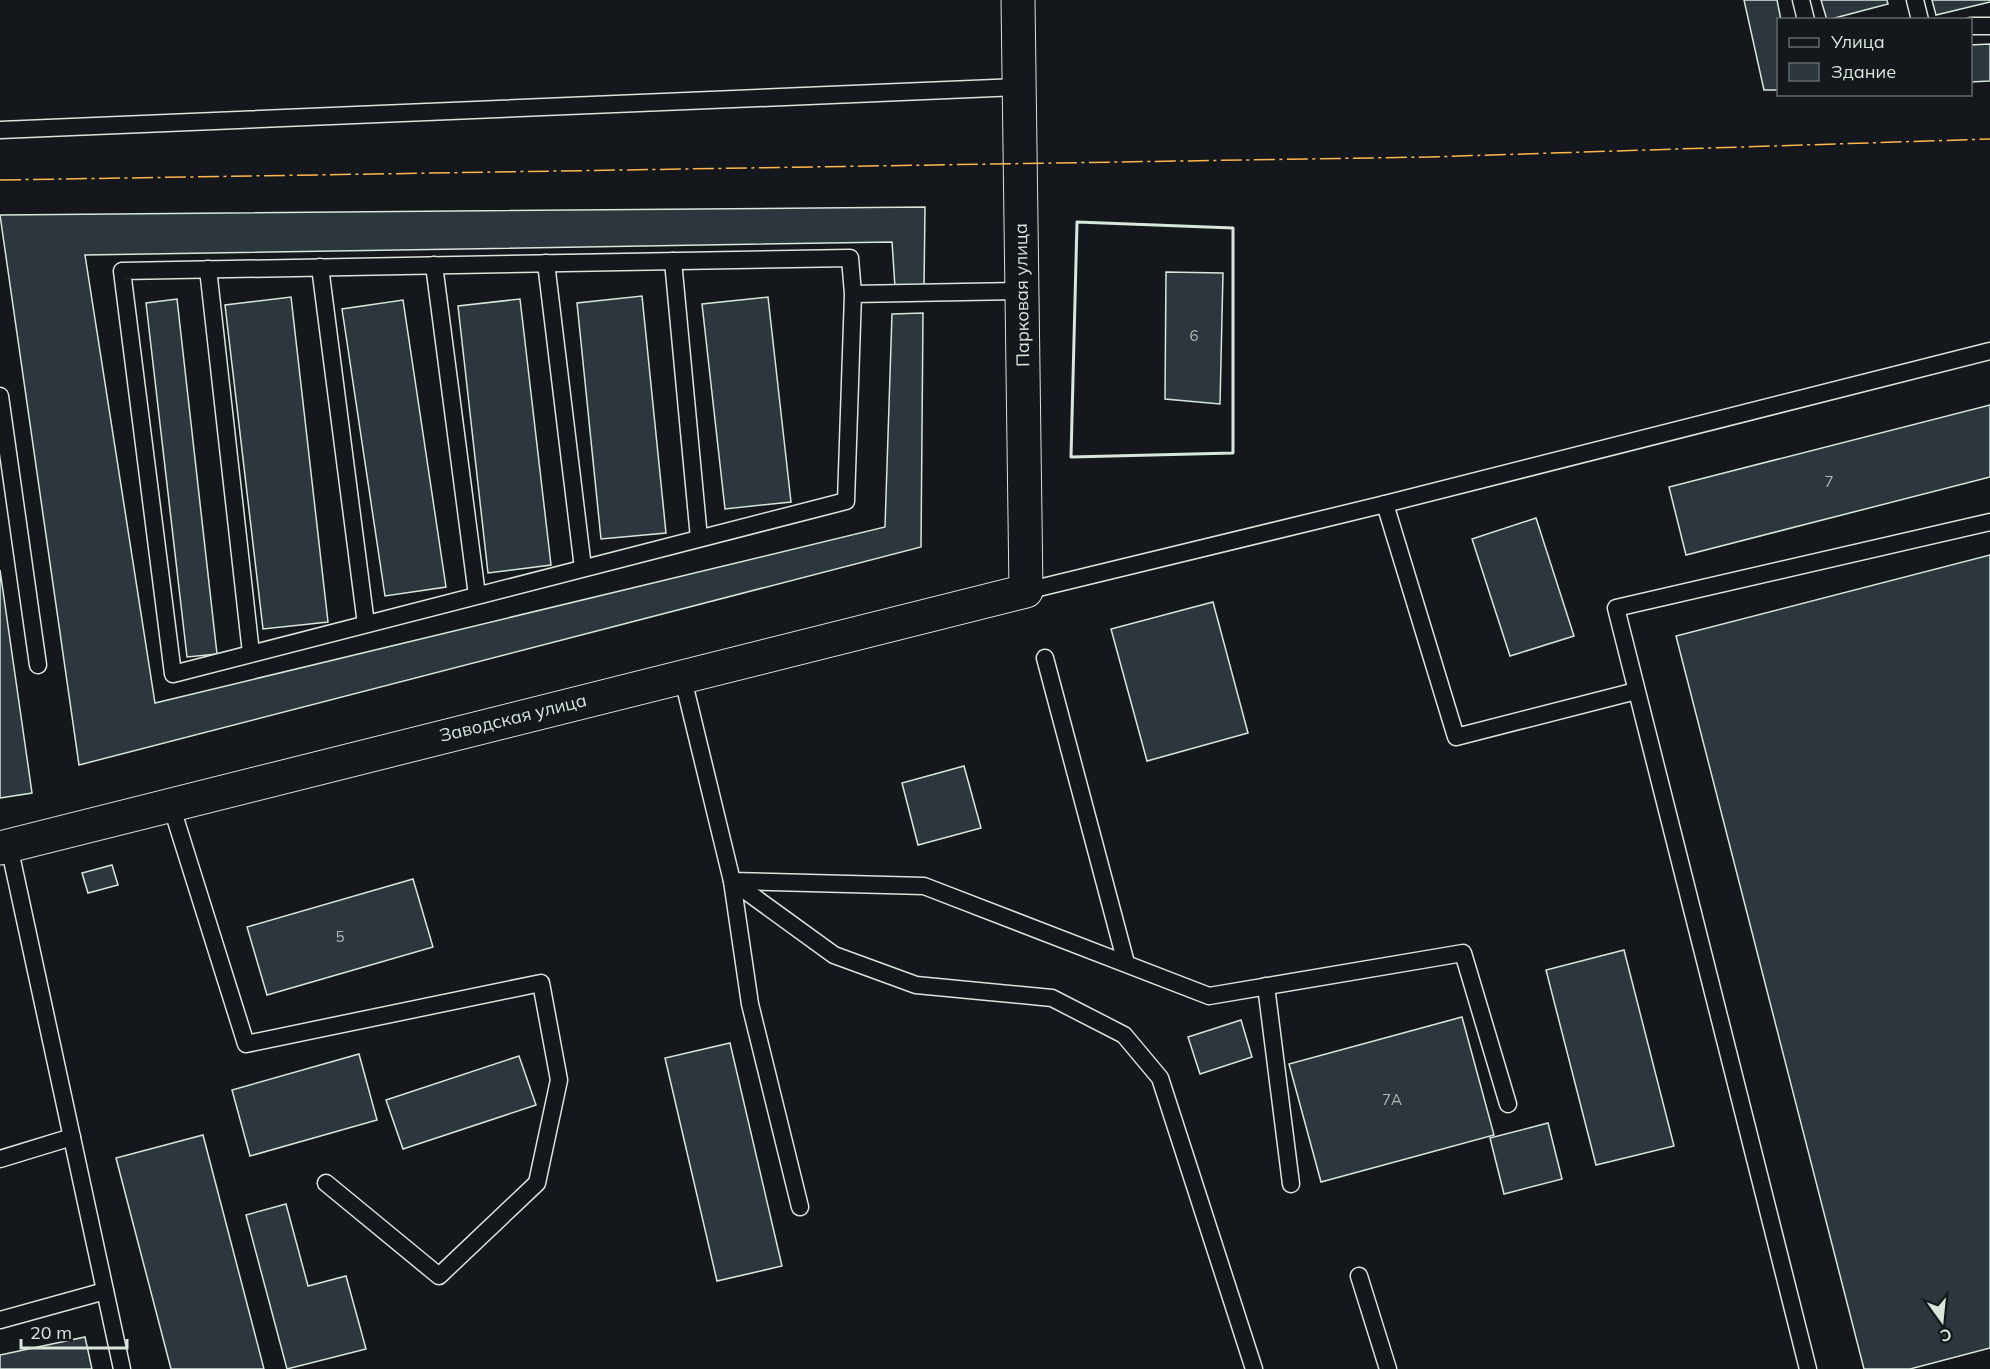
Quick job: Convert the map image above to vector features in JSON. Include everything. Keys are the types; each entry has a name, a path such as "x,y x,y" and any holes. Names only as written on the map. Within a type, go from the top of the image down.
{"street":[{"name":"Парковая улица","path":"1018,0 1026,591"},
{"name":"Заводская улица","path":"4,847 682,675 1026,591"}],"lane":[{"path":"1801,0 1806,18"},
{"path":"1915,0 1920,18"},
{"path":"1972,26 1990,26"},
{"path":"0,130 1020,87"},
{"path":"850,258 853,294 846,501 173,674 122,271 673,261 850,258"},
{"path":"673,261 699,538"},
{"path":"546,263 583,568"},
{"path":"434,265 477,595"},
{"path":"320,267 366,624"},
{"path":"208,269 251,653"},
{"path":"853,294 1021,291"},
{"path":"1026,591 1386,504 1990,351"},
{"path":"0,396 38,665"},
{"path":"1386,504 1456,737 1636,691"},
{"path":"1808,1369 1616,608 1990,522"},
{"path":"1045,658 1126,963"},
{"path":"682,675 732,881 750,1004 800,1207"},
{"path":"171,805 246,1044 541,982 559,1080 537,1183 439,1276 326,1183"},
{"path":"4,847 72,1137 122,1369"},
{"path":"732,881 924,886 1209,996 1463,953 1508,1104"},
{"path":"732,881 834,955 916,985 1052,998 1124,1035 1160,1078 1254,1369"},
{"path":"1266,986 1291,1184"},
{"path":"0,1159 72,1137"},
{"path":"1359,1276 1388,1369"},
{"path":"0,1320 105,1291"}],"building":[{"path":"1744,0 1777,0 1781,18 1777,18 1777,90 1764,90"},
{"path":"1821,0 1887,0 1888,4 1835,18 1826,18"},
{"path":"1932,0 1990,0 1990,2 1936,15"},
{"path":"1990,44 1990,81 1972,82 1972,45"},
{"path":"925,207 924,287 895,287 892,242 85,255 155,703 885,527 892,314 923,313 921,547 79,765 0,215"},
{"path":"1166,272 1223,273 1220,404 1165,399"},
{"path":"642,296 666,533 601,539 577,303"},
{"path":"291,297 328,622 263,629 225,305"},
{"path":"768,297 791,502 725,509 702,304"},
{"path":"177,299 217,654 187,657 146,303"},
{"path":"520,299 551,565 488,573 458,306"},
{"path":"403,300 446,587 385,596 342,309"},
{"path":"1990,405 1990,477 1686,555 1669,487"},
{"path":"1536,518 1574,636 1510,656 1472,539"},
{"path":"1990,555 1990,1348 1910,1369 1864,1369 1676,636"},
{"path":"0,570 32,793 0,798"},
{"path":"1213,602 1248,733 1147,761 1111,629"},
{"path":"964,766 981,828 918,845 902,783"},
{"path":"112,865 118,885 88,893 82,873"},
{"path":"413,879 433,947 267,995 247,927"},
{"path":"1624,950 1674,1146 1596,1165 1546,970"},
{"path":"1462,1017 1494,1135 1321,1182 1289,1064"},
{"path":"1241,1020 1252,1057 1200,1074 1188,1037"},
{"path":"730,1043 782,1266 717,1281 665,1058"},
{"path":"359,1054 377,1120 250,1156 232,1090"},
{"path":"519,1056 536,1105 403,1149 386,1100"},
{"path":"1548,1123 1562,1179 1504,1194 1490,1138"},
{"path":"203,1135 264,1369 171,1369 116,1158"},
{"path":"286,1204 308,1286 346,1276 366,1349 287,1369 246,1215"},
{"path":"85,1337 92,1369 0,1369 0,1355"}],"wall":[{"path":"1077,222 1233,228 1233,453 1071,457 1077,222"}],"power":[{"path":"0,180 1429,157 1990,139"}]}
